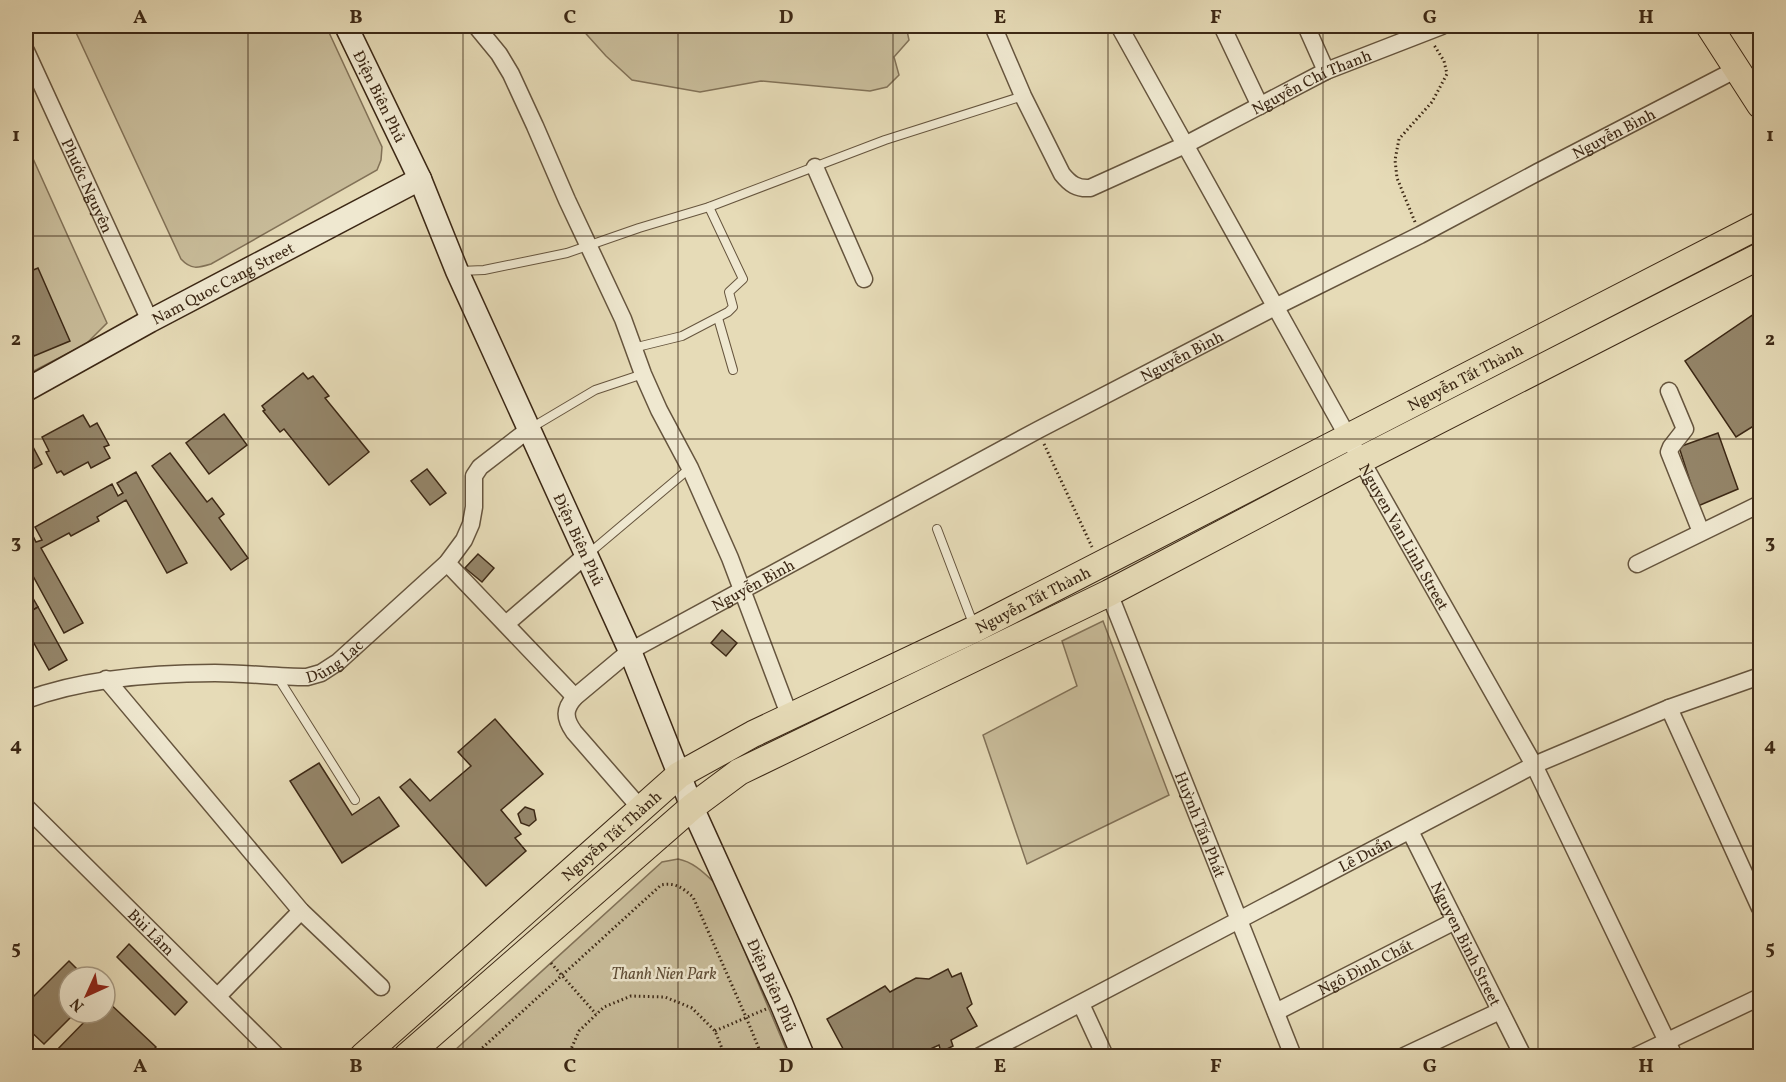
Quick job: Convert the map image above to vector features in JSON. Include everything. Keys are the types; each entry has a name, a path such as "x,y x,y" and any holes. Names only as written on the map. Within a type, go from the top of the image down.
{"main road":[{"path":"1709,26 1749,73"},
{"path":"1727,26 1761,105"},
{"name":"Nguyễn Tất Thành","path":"363,1056 679,775 753,734 975,629 1101,565 1761,225"},
{"name":"Nguyễn Tất Thành","path":"407,1056 692,807 739,772 1109,593 1361,460 1761,256"}],"street":[{"name":"Điện Biên Phủ","path":"346,26 420,179 457,271 630,651 692,807 803,1056"},
{"path":"476,26 499,54 511,74 623,319 659,410 690,468 730,558 790,717"},
{"path":"993,26 1023,96"},
{"name":"Nguyen Van Linh Street","path":"1119,26 1534,765 1670,1049"},
{"path":"1222,26 1260,106"},
{"path":"1306,26 1326,71"},
{"name":"Nguyễn Chí Thanh","path":"1023,96 1062,174 1080,189 1090,188 1185,145 1326,71 1435,29"},
{"name":"Phước Nguyên","path":"26,51 150,321"},
{"name":"Nguyễn Bình","path":"575,697 630,651 1038,430 1420,235 1538,172 1749,73"},
{"path":"815,167 864,279"},
{"name":"Nam Quoc Cang Street","path":"26,390 150,321 420,179"},
{"path":"1669,391 1685,429 1669,452 1701,532"},
{"name":"Dũng Lạc","path":"26,700 54,690 106,680 215,673 307,677 321,673 338,662 447,563 464,540 471,524 474,507 474,476 480,467 528,430"},
{"path":"1637,564 1761,504"},
{"path":"506,624 585,556"},
{"path":"447,563 575,697 568,704 565,712 568,724 642,810"},
{"name":"Huỳnh Tấn Phát","path":"1109,593 1293,1056"},
{"name":"Lê Duẩn","path":"980,1056 1534,765 1669,708 1761,676"},
{"path":"106,680 301,911 381,987"},
{"path":"1669,708 1761,908"},
{"name":"Bùi Lâm","path":"26,807 277,1056"},
{"name":"Nguyen Binh Street","path":"1410,831 1523,1056"},
{"path":"218,996 301,911"},
{"name":"Ngô Đình Chất","path":"1276,1012 1455,921"},
{"path":"1636,1056 1670,1049 1761,997"},
{"path":"1080,1004 1105,1056"},
{"path":"1404,1056 1500,1011"}],"lane":[{"path":"457,271 484,270 567,253 709,207 885,140 1023,96"},
{"path":"633,348 682,336 718,318 733,307 729,292 743,279 709,207"},
{"path":"718,318 733,370"},
{"path":"528,430 595,390 643,374"},
{"path":"585,556 690,468"},
{"path":"937,529 975,629"},
{"path":"277,675 356,800"}],"path":[{"path":"1420,235 1397,178 1395,160 1400,139 1432,102 1447,74 1435,29"},
{"path":"1038,430 1101,565"},
{"path":"479,1051 661,885 669,883 684,889 693,897 762,1056"},
{"path":"551,963 596,1014"},
{"path":"568,1056 579,1031 604,1006 631,996 665,997 692,1008 715,1031 726,1056"},
{"path":"715,1031 781,1003"}],"green space":[{"path":"73,26 326,26 382,147 377,170 211,264 198,267 188,265 181,259"},
{"path":"579,26 906,26 909,40 894,57 899,75 887,87 870,91 761,81 700,92 632,80"},
{"path":"26,143 107,323 86,344 26,375"},
{"path":"1103,621 1169,795 1027,864 983,735 1077,686 1062,641"},
{"name":"Thanh Nien Park","path":"678,859 694,866 716,884 789,1056 459,1056 455,1050 662,862"}],"building":[{"path":"38,268 70,341 34,356 26,336 26,273"},
{"path":"1760,310 1760,422 1736,437 1685,361"},
{"path":"303,373 308,379 313,376 329,396 325,398 369,452 329,485 284,429 280,432 263,411 265,410 262,406"},
{"path":"224,414 247,445 209,474 186,443"},
{"path":"83,415 90,427 97,423 109,445 104,447 110,458 91,468 88,462 64,475 61,471 57,473 46,452 49,451 42,437"},
{"path":"1718,433 1738,489 1698,506 1679,447"},
{"path":"32,445 42,464 26,473 26,448"},
{"path":"170,453 207,502 212,498 224,514 219,518 248,558 231,570 152,466"},
{"path":"427,469 446,493 430,505 411,481"},
{"path":"136,472 187,563 167,573 126,500 97,517 99,521 41,548 83,623 64,633 26,563 26,535 31,532 36,542 42,540 35,527 112,484 118,496 123,493 117,483"},
{"path":"478,554 494,568 482,582 465,568"},
{"path":"26,586 38,607 28,613 26,608"},
{"path":"38,607 67,660 49,670 26,629 26,614"},
{"path":"722,630 737,643 726,656 711,643"},
{"path":"495,719 543,774 501,810 521,834 515,838 526,851 486,886 400,787 410,779 430,801 471,766 458,752"},
{"path":"319,763 352,815 379,797 399,826 342,863 290,781"},
{"path":"525,807 534,810 536,820 529,826 521,823 518,814"},
{"path":"129,944 187,1002 175,1015 117,957"},
{"path":"948,969 952,977 961,973 972,1004 967,1008 977,1026 951,1040 953,1046 941,1052 939,1045 915,1056 847,1056 827,1019 885,986 890,992 916,978 929,979"},
{"path":"57,973 57,1025 63,1025 44,1044 26,1027 26,1004"},
{"path":"117,1010 156,1047 147,1056 51,1056 81,1025 117,1025"}]}
